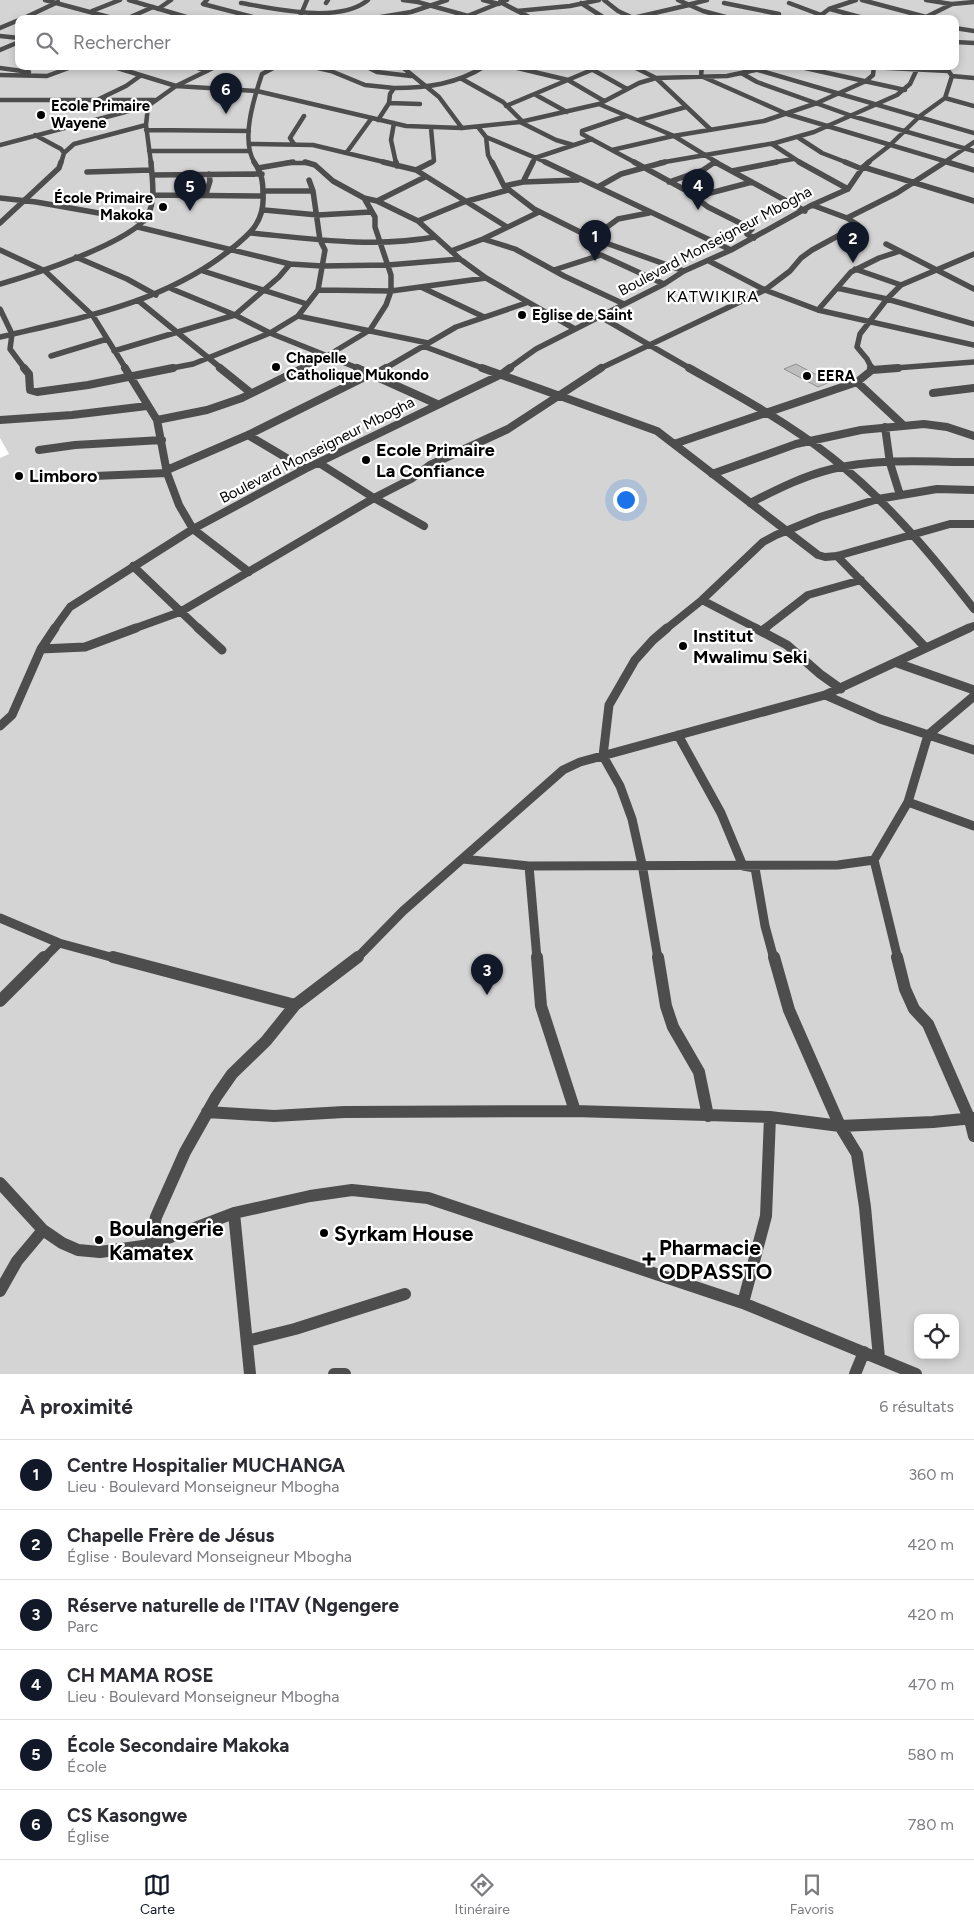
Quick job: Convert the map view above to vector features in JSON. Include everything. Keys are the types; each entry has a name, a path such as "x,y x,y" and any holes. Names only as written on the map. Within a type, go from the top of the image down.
{"street":[{"path":"45,0 60,1 104,15"},
{"path":"92,11 120,0"},
{"path":"129,0 179,15"},
{"path":"137,15 171,0"},
{"path":"207,0 203,4 242,15"},
{"path":"300,15 307,0"},
{"path":"233,13 242,1 270,8 336,12 362,6 368,0"},
{"path":"405,0 464,15"},
{"path":"396,15 447,0"},
{"path":"482,0 500,3 525,15"},
{"path":"470,15 507,0"},
{"path":"576,0 600,15"},
{"path":"517,11 582,4 599,0"},
{"path":"604,0 624,15"},
{"path":"678,0 716,15"},
{"path":"658,15 707,0"},
{"path":"777,15 794,0"},
{"path":"789,3 821,15 830,9 856,0"},
{"path":"862,0 916,15"},
{"path":"926,0 952,4 974,2"},
{"path":"31,15 60,1"},
{"path":"724,3 782,11"},
{"path":"547,4 552,8"},
{"path":"932,15 952,4"},
{"path":"268,13 270,8"},
{"path":"830,9 852,15"},
{"path":"0,19 15,21"},
{"path":"0,28 15,22"},
{"path":"959,29 974,31"},
{"path":"0,36 15,39"},
{"path":"0,50 15,42"},
{"path":"959,42 974,44"},
{"path":"0,68 57,78"},
{"path":"0,75 46,76 63,70"},
{"path":"122,70 176,86 258,91 378,120 430,128 478,127 567,112 602,102 627,89 656,78 743,74 758,70 784,79 841,92 878,105 974,133"},
{"path":"0,336 93,316 140,302 172,289 232,250 251,233 264,210 260,171 249,151 249,131 262,74 270,70"},
{"path":"327,70 365,85 394,88 429,88 462,79 480,70"},
{"path":"373,70 411,76"},
{"path":"405,70 429,88 451,109 462,128"},
{"path":"526,70 568,80 626,116 673,136 704,153 715,162 805,211"},
{"path":"506,106 593,70 627,89"},
{"path":"640,70 656,78 710,129"},
{"path":"701,76 702,70"},
{"path":"814,70 905,90"},
{"path":"612,150 673,136 764,121 787,114 866,82 873,75 874,70"},
{"path":"598,187 624,173 704,153 772,144 799,138 878,105 905,90 912,83 917,70"},
{"path":"932,70 948,71 974,78"},
{"path":"0,144 148,106 176,86 207,71"},
{"path":"772,144 794,159 848,189 863,168 920,116 945,98 948,71"},
{"path":"743,74 757,82 852,116 974,151"},
{"path":"5,80 9,76"},
{"path":"94,101 126,86 140,76"},
{"path":"701,76 787,114 974,170"},
{"path":"462,79 480,87 517,114 521,121 556,140 573,145"},
{"path":"378,120 389,103 390,94 394,88"},
{"path":"536,95 567,112"},
{"path":"945,98 974,106"},
{"path":"0,100 154,100"},
{"path":"389,103 420,104"},
{"path":"0,284 45,270 76,257 138,227 144,220 151,209 153,195 146,128 148,106"},
{"path":"639,120 686,107"},
{"path":"294,144 290,138 304,116"},
{"path":"626,116 582,131 582,134 646,168 695,197 708,207 752,229 747,234 754,238"},
{"path":"347,152 371,118"},
{"path":"394,123 391,136 397,166"},
{"path":"478,127 486,136 731,250"},
{"path":"0,223 59,168 64,153 74,144 146,128 249,131"},
{"path":"416,170 434,162 430,128"},
{"path":"36,135 61,149 64,153"},
{"path":"486,136 488,155 506,188 539,212 592,238 684,271"},
{"path":"799,138 822,153 863,168 974,201"},
{"path":"523,182 535,158 592,139"},
{"path":"847,218 874,208 916,183 928,172 974,142"},
{"path":"249,144 294,144 347,152 416,170 464,202 507,227"},
{"path":"149,151 249,151"},
{"path":"732,171 794,159"},
{"path":"87,172 209,174 260,171 294,162 308,163 322,169 333,180 364,198 377,201 418,221 460,259 486,278 526,303 575,329"},
{"path":"669,182 703,170 715,162"},
{"path":"206,194 210,182 209,174"},
{"path":"377,201 425,177"},
{"path":"0,309 12,334 10,349 29,374 30,390 37,392 131,377 208,359 270,333 298,316 318,290 325,250 320,240 318,216 309,180"},
{"path":"418,221 464,202 523,182 582,180"},
{"path":"695,197 752,182"},
{"name":"Boulevard Monseigneur Mbogha","path":"0,726 12,715 41,649 70,607 133,566 193,529 306,469 502,374 536,349 664,284 684,271 709,261 754,238 805,211 812,205 848,189"},
{"path":"153,195 263,194 313,191"},
{"path":"0,198 25,200 101,215 144,220"},
{"path":"157,420 226,404 328,356 370,330 380,316 391,291 391,275 375,227 375,217 364,198"},
{"path":"41,649 85,647 180,612 411,478 430,465 508,429 604,366 765,290 790,271 801,258 812,250 858,224 812,205"},
{"path":"264,210 318,216 371,212"},
{"path":"451,251 484,239 539,212"},
{"path":"592,238 618,219 649,213"},
{"path":"138,227 290,264 322,266 388,265 460,259"},
{"path":"251,233 320,240 380,242 410,241 435,236"},
{"path":"484,239 514,249 624,304"},
{"path":"886,244 974,289"},
{"path":"0,250 16,260 45,270 93,316 131,377 146,406 157,420 167,472 179,505 193,529 249,572"},
{"path":"818,310 856,269 900,252"},
{"path":"872,370 867,359 857,347 860,334 871,322 887,298 901,285 974,254"},
{"path":"554,270 601,256 664,284"},
{"path":"76,257 126,279 156,295"},
{"path":"965,257 974,262"},
{"path":"709,261 765,290 818,310 974,345"},
{"path":"114,351 180,333 235,315 290,264"},
{"path":"856,269 901,285"},
{"path":"202,271 307,304"},
{"path":"318,290 391,291 486,278"},
{"path":"421,287 484,317"},
{"path":"837,288 887,298 974,324"},
{"path":"172,289 437,404"},
{"path":"140,302 251,393"},
{"path":"70,478 167,472 372,375 456,327 526,303"},
{"path":"298,316 370,330 426,344 557,396 652,429 788,530 818,555 837,556 950,524 974,524"},
{"path":"601,317 808,440 878,500 912,534 974,609"},
{"path":"51,356 107,339"},
{"path":"674,444 857,382 872,370 974,362"},
{"path":"857,382 902,424"},
{"path":"933,393 974,388"},
{"path":"0,420 72,415 146,406"},
{"path":"712,474 765,452 847,431 902,424 937,425 974,436"},
{"path":"885,426 890,463 900,495"},
{"path":"248,435 306,469"},
{"path":"39,450 67,445 162,440"},
{"path":"750,503 791,484 842,468 890,463 974,462"},
{"path":"319,463 374,498 424,526"},
{"path":"708,1116 699,1072 673,1027 666,1006 642,864 632,819 620,786 603,756 609,705 635,660 653,640 702,600 763,542 788,530 851,506 937,489 974,490"},
{"path":"837,556 925,647"},
{"path":"133,566 222,650"},
{"path":"762,631 808,595 861,580"},
{"path":"702,600 787,646 840,689"},
{"path":"150,1245 156,1217 185,1152 207,1112 232,1074 266,1041 295,1005 352,963 403,911 563,770 580,762 840,689 897,663 925,647 974,626"},
{"path":"897,663 974,690"},
{"path":"825,694 842,703 974,750"},
{"path":"974,696 928,735 908,802 874,860 905,989 914,1009 928,1024 972,1119 974,1136"},
{"path":"678,735 721,814 743,866"},
{"path":"908,802 974,826"},
{"path":"463,859 529,866 642,864 838,865 874,860"},
{"path":"529,866 542,1006 575,1111"},
{"path":"743,866 755,868 765,926 789,1010 840,1126 857,1154 879,1358"},
{"path":"0,918 59,943 295,1005"},
{"path":"0,1001 59,943"},
{"path":"207,1112 274,1116 344,1112 575,1111 770,1117 840,1126 972,1119"},
{"path":"743,1303 766,1216 770,1117"},
{"path":"0,1183 43,1230 62,1243 78,1250 100,1252 150,1245 234,1213 310,1196 352,1190 428,1198 743,1303 916,1374"},
{"path":"234,1213 250,1374"},
{"path":"0,1291 17,1261 43,1230"},
{"path":"247,1341 404,1294"},
{"path":"856,1374 864,1352"},
{"path":"334,1374 345,1374"}],"shaded area":[{"path":"0,0 974,0 974,1374 0,1374 0,458 9,454 0,438"}],"building":[{"name":"EERA","path":"796,364 830,382 818,387 784,369"}],"place":[{"name":"CS Kasongwe","path":"226,114"},
{"name":"Ecole Primaire Wayene","path":"41,115"},
{"name":"École Primaire Makoka","path":"163,207"},
{"name":"CH MAMA ROSE","path":"698,210"},
{"name":"École Secondaire Makoka","path":"190,211"},
{"name":"Centre Hospitalier MUCHANGA","path":"595,261"},
{"name":"Chapelle Frère de Jésus","path":"853,263"},
{"name":"Eglise de Saint","path":"522,315"},
{"name":"Chapelle Catholique Mukondo","path":"276,367"},
{"name":"EERA","path":"807,376"},
{"name":"Ecole Primaire La Confiance","path":"366,460"},
{"name":"Limboro","path":"19,476"},
{"name":"Institut Mwalimu Seki","path":"683,646"},
{"name":"Réserve naturelle de l'ITAV (Ngengere","path":"487,995"},
{"name":"Syrkam House","path":"324,1233"},
{"name":"Boulangerie Kamatex","path":"99,1240"},
{"name":"Pharmacie ODPASSTO","path":"649,1259"}],"district":[{"name":"KATWIKIRA","path":"713,296"}]}
